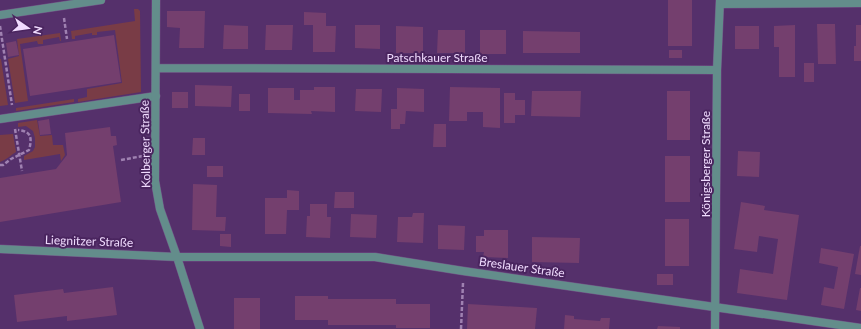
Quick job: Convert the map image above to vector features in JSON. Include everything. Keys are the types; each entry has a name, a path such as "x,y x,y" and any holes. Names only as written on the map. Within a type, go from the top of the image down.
{"street":[{"path":"0,15 101,0"},
{"name":"Kolberger Straße","path":"156,0 155,181 160,209 177,256 200,329"},
{"path":"720,2 861,3"},
{"name":"Königsberger Straße","path":"716,329 717,70 720,2"},
{"name":"Patschkauer Straße","path":"156,68 717,70"},
{"path":"0,119 156,96"},
{"name":"Liegnitzer Straße","path":"0,249 177,256"},
{"name":"Breslauer Straße","path":"177,256 375,257 861,328"}],"path":[{"path":"62,6 67,39"},
{"path":"0,26 22,171"},
{"path":"0,165 3,165 29,150 31,142 30,136 24,130 16,130"},
{"path":"121,160 156,154"},
{"path":"461,329 463,271"}],"shaded area":[{"path":"134,9 138,9 140,11 141,92 78,102 78,99 87,97 87,89 122,83 115,30 97,32 97,35 92,35 92,33 75,36 75,39 72,39 71,31 135,21"},
{"path":"60,33 61,41 59,37 43,40 43,44 38,44 37,41 20,44 28,101 15,103 8,59 19,56 17,39"},
{"path":"0,59 8,105 0,106"},
{"path":"74,99 74,102 16,111 16,108"},
{"path":"37,120 40,136 52,135 53,145 63,145 65,155 61,161 60,154 24,160 24,156 33,151 35,147 35,138 33,131 26,126 18,127 18,123"},
{"path":"13,134 16,152 0,162 0,135"}],"building":[{"path":"668,0 692,0 692,46 668,46"},
{"path":"167,11 205,11 204,48 179,48 180,28 167,27"},
{"path":"304,12 326,13 326,26 336,26 335,52 313,52 313,25 304,25"},
{"path":"817,24 835,24 836,64 818,64"},
{"path":"224,25 248,26 248,49 223,49"},
{"path":"266,25 293,25 292,50 265,50"},
{"path":"355,25 380,25 380,49 355,48"},
{"path":"795,25 795,77 779,77 779,47 774,47 774,26"},
{"path":"856,25 861,25 861,61 854,61"},
{"path":"396,26 423,27 423,53 396,53"},
{"path":"735,26 759,26 759,49 735,49"},
{"path":"438,30 465,30 465,53 437,53"},
{"path":"480,30 506,30 506,54 480,54"},
{"path":"523,31 580,32 580,53 523,53"},
{"path":"114,35 121,82 30,96 23,49"},
{"path":"16,41 19,55 8,57 6,43"},
{"path":"669,50 682,50 682,58 669,58"},
{"path":"804,63 814,63 814,82 804,82"},
{"path":"195,85 232,86 231,107 195,106"},
{"path":"314,87 335,87 335,112 311,111 312,114 268,113 268,88 294,88 294,100 300,100 300,90 314,90"},
{"path":"450,87 500,88 500,128 483,127 483,112 467,112 467,121 449,121"},
{"path":"397,88 424,89 424,112 406,111 405,124 400,124 400,129 391,129 391,109 397,109"},
{"path":"356,89 382,89 381,112 355,111"},
{"path":"532,91 581,91 580,117 531,116"},
{"path":"667,91 690,91 690,140 667,140"},
{"path":"172,92 188,92 188,108 172,108"},
{"path":"504,93 515,93 515,100 525,100 525,115 515,115 515,123 504,123"},
{"path":"239,94 250,94 250,111 239,111"},
{"path":"49,119 51,134 40,135 38,121"},
{"path":"434,124 446,124 446,147 433,147"},
{"path":"110,127 111,136 116,136 117,145 113,146 121,202 0,222 0,178 56,169 67,155 65,133"},
{"path":"193,138 205,138 205,155 192,155"},
{"path":"738,151 760,152 759,177 737,176"},
{"path":"665,156 690,156 690,202 665,202"},
{"path":"207,166 223,166 223,177 207,177"},
{"path":"193,184 217,185 216,217 226,217 225,231 192,230"},
{"path":"287,190 299,191 299,210 287,210 286,234 265,234 265,198 287,198"},
{"path":"335,192 354,192 354,208 334,208"},
{"path":"741,202 765,206 764,210 799,215 787,300 737,293 740,269 773,274 778,239 759,236 757,252 734,249"},
{"path":"310,204 327,204 327,217 331,217 330,238 306,237 307,216 310,216"},
{"path":"413,213 424,213 423,243 397,242 398,217 412,217"},
{"path":"351,214 377,215 376,238 350,237"},
{"path":"665,219 689,219 689,266 665,266"},
{"path":"438,225 465,226 464,250 438,249"},
{"path":"484,230 508,230 508,258 483,257 484,252 476,252 476,236 484,236"},
{"path":"220,234 231,234 231,247 220,246"},
{"path":"532,237 580,238 579,263 532,262"},
{"path":"861,246 861,275 855,274"},
{"path":"821,248 854,254 844,309 821,305 824,287 834,289 838,267 819,263"},
{"path":"657,274 673,274 673,285 657,285"},
{"path":"113,287 117,315 67,321 67,316 17,322 14,295 63,289 64,293"},
{"path":"861,288 861,311 856,310"},
{"path":"295,296 328,296 328,299 396,299 396,304 430,304 430,328 396,328 396,325 328,325 328,320 295,320"},
{"path":"234,298 260,298 260,329 234,329"},
{"path":"468,304 537,308 535,329 467,329"},
{"path":"565,315 574,316 574,319 600,321 601,318 610,318 609,329 564,329"},
{"path":"658,326 680,327 680,329 657,329"}]}
